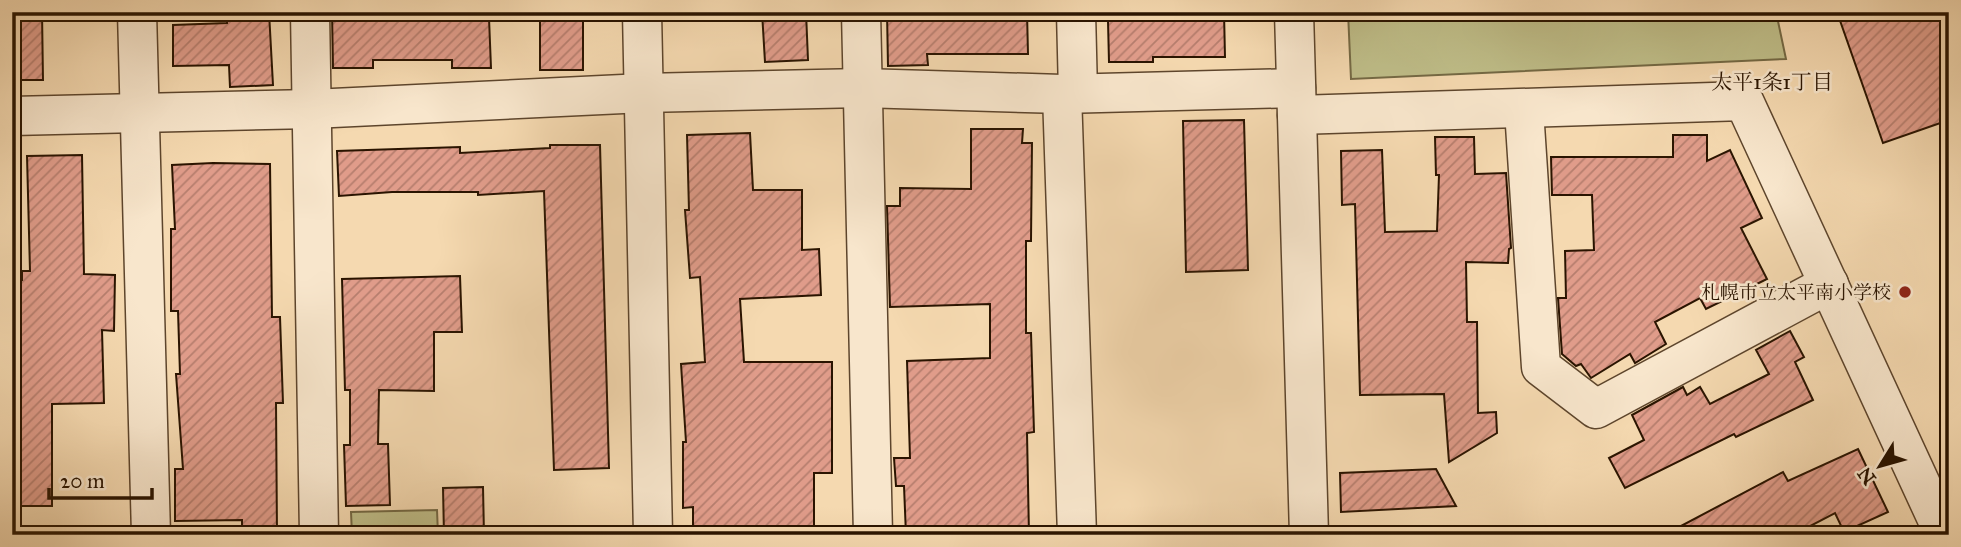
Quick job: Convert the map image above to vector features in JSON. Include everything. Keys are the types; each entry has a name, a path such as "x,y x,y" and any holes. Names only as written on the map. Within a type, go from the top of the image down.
{"street":[{"path":"137,12 151,535"},
{"path":"310,12 319,535"},
{"path":"642,12 653,535"},
{"path":"861,12 873,535"},
{"path":"1076,12 1070,94 1077,535"},
{"path":"1294,12 1309,535"},
{"path":"12,116 312,109 644,93 862,88 1524,110 1744,101 1829,284 1931,522"},
{"path":"1524,110 1541,367 1597,409 1829,284"}],"shaded area":[{"path":"1348,12 1776,12 1786,59 1351,79"},
{"path":"437,510 438,535 352,535 351,512"}],"building":[{"path":"12,12 42,12 43,80 12,80"},
{"path":"227,12 269,12 273,85 230,87 229,65 173,66 173,25 227,23"},
{"path":"332,12 441,12 441,19 489,18 491,68 452,68 452,60 373,60 373,68 333,68"},
{"path":"540,12 583,12 583,70 540,70"},
{"path":"762,12 806,12 808,60 765,62"},
{"path":"887,12 1027,12 1028,54 927,54 928,65 888,66"},
{"path":"1180,12 1224,12 1225,57 1153,57 1153,62 1109,62 1108,21 1180,20"},
{"path":"1837,12 1949,12 1949,120 1883,143"},
{"path":"1244,120 1248,270 1186,272 1183,121"},
{"path":"971,129 1023,129 1022,143 1032,143 1031,241 1026,241 1026,333 1031,333 1034,432 1027,433 1029,535 906,535 904,486 896,486 894,458 910,458 907,361 990,358 990,304 890,307 887,206 900,206 900,188 971,189"},
{"path":"750,133 753,190 802,190 802,250 819,249 821,295 740,299 744,362 832,362 832,473 814,473 814,535 776,535 776,527 693,528 693,507 683,508 683,442 686,442 681,364 705,362 700,277 690,278 685,210 689,210 687,135"},
{"path":"1673,135 1707,135 1707,161 1730,150 1762,218 1741,228 1767,279 1706,309 1700,298 1655,322 1666,344 1635,363 1630,354 1591,378 1581,364 1576,366 1562,354 1558,298 1566,298 1565,251 1594,250 1592,195 1552,195 1551,157 1673,157"},
{"path":"1435,137 1474,137 1475,174 1506,173 1511,248 1508,263 1466,262 1467,322 1477,322 1478,413 1496,412 1497,433 1449,462 1444,394 1360,395 1355,204 1342,205 1341,151 1382,150 1385,232 1437,231 1439,175 1436,175"},
{"path":"550,145 600,145 609,468 554,470 544,191 478,195 478,192 392,192 339,196 337,151 460,147 460,153 550,148"},
{"path":"82,155 84,274 115,275 114,331 102,330 104,403 52,404 52,506 12,506 12,280 22,280 22,271 30,271 27,156"},
{"path":"270,164 272,317 280,317 283,403 276,403 277,534 242,534 242,520 175,521 175,469 183,469 176,374 180,374 178,311 171,311 171,229 175,229 172,165"},
{"path":"460,276 462,332 434,332 434,391 379,390 378,444 388,444 390,505 346,506 344,445 350,445 350,390 345,390 342,279"},
{"path":"1790,331 1804,357 1795,362 1813,400 1736,437 1734,434 1625,488 1609,458 1644,440 1632,415 1683,387 1687,395 1700,387 1710,404 1769,374 1756,350"},
{"path":"1858,449 1888,512 1844,532 1835,513 1793,535 1664,535 1783,472 1788,481"},
{"path":"1436,469 1456,506 1341,512 1340,473"},
{"path":"483,487 484,535 444,535 443,488"}],"place":[{"name":"札幌市立太平南小学校","path":"1905,292"}],"district":[{"name":"太平1条1丁目","path":"1772,82"}]}
